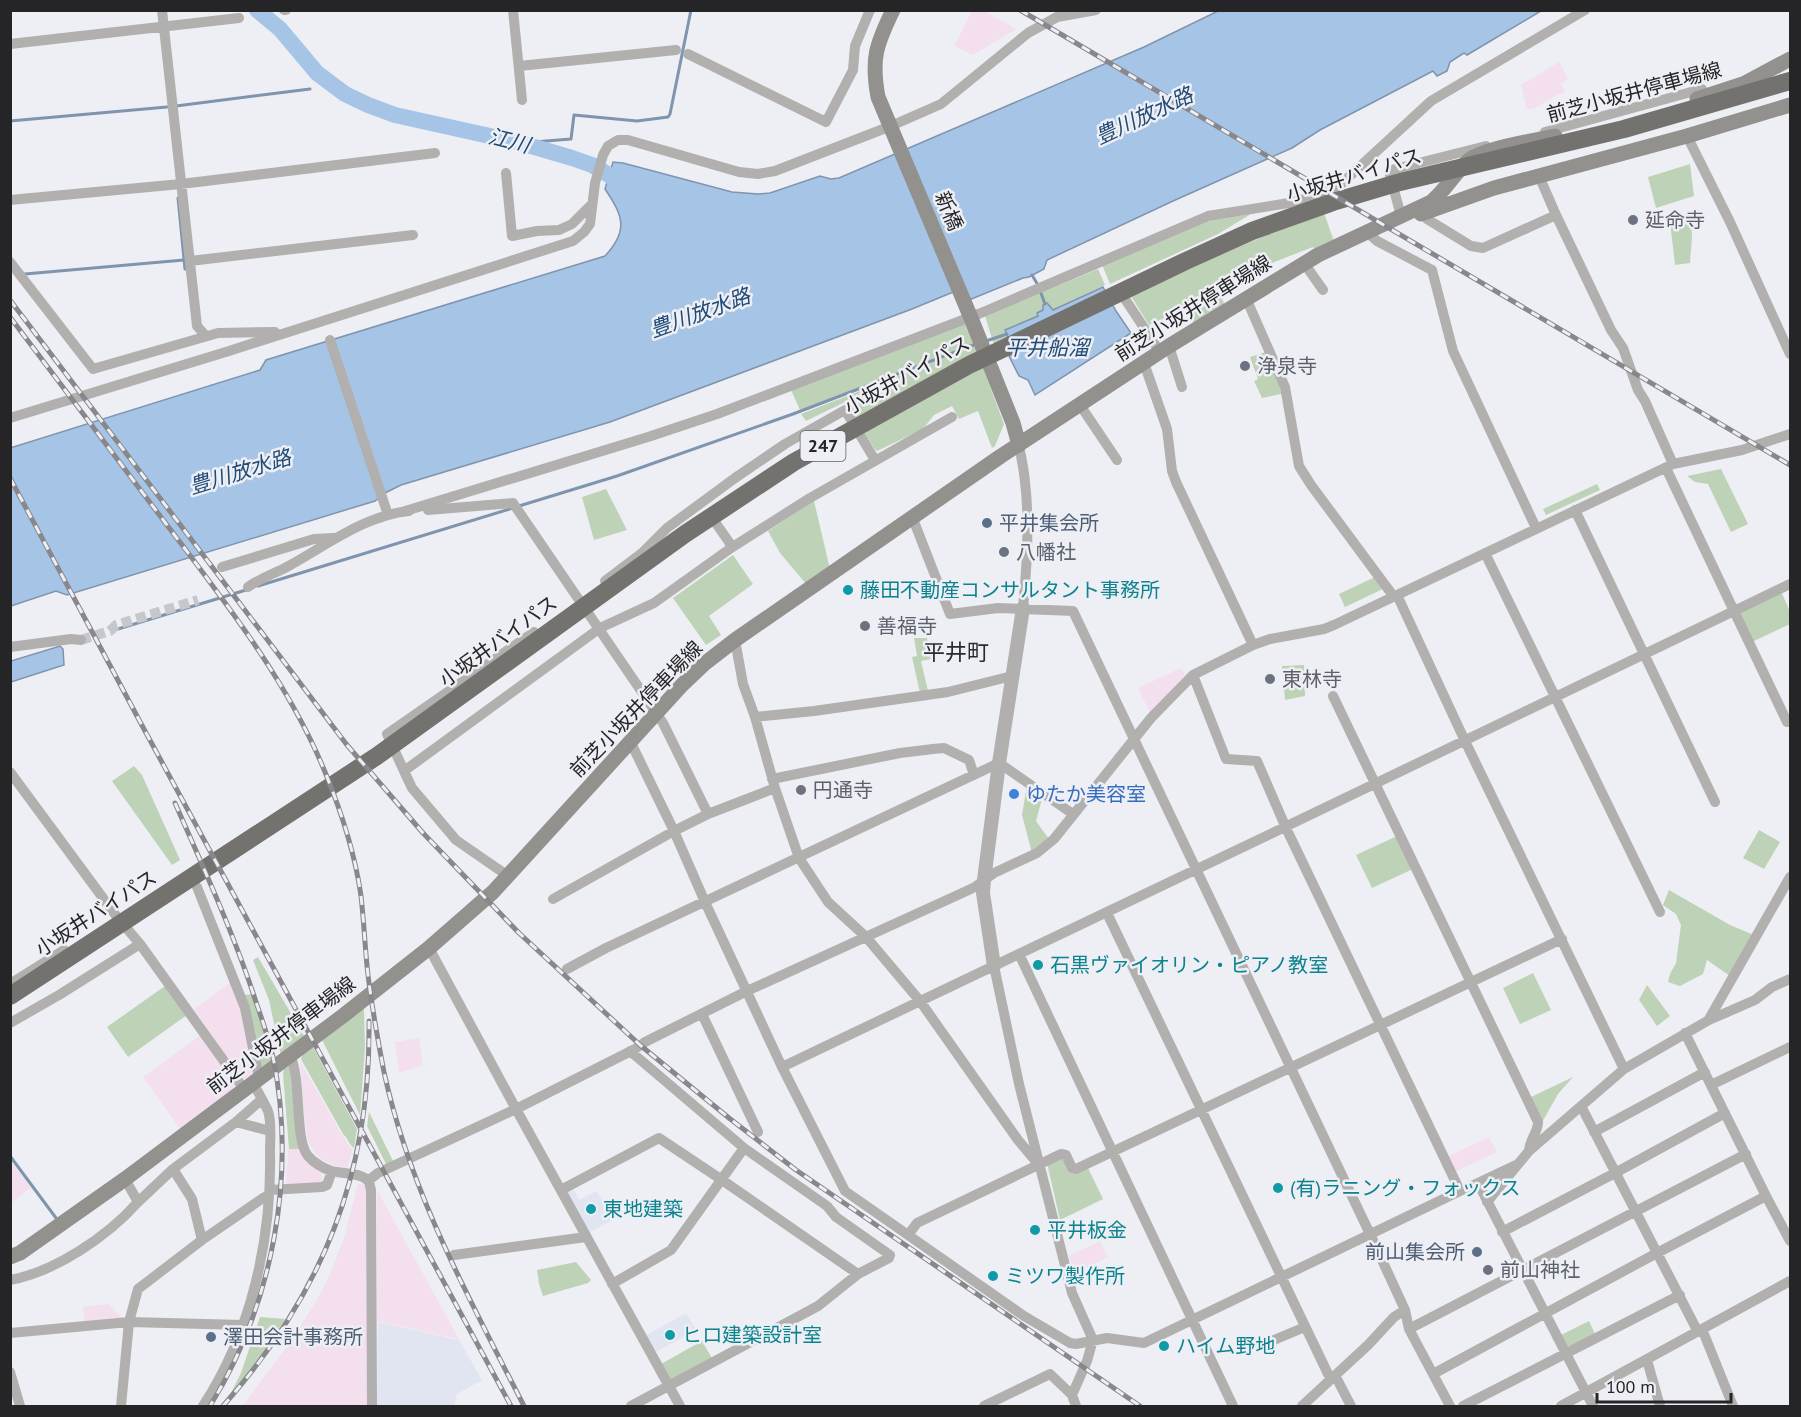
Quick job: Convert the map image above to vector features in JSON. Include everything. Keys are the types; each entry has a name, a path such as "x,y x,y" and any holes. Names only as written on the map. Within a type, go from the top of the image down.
{"highway":[{"name":"小坂井バイパス","path":"10,996 377,756 685,534 794,462 969,365 1252,231 1333,202 1400,182 1614,132 1791,81"}],"main road":[{"name":"新橋","path":"893,10 880,37 875,56 874,78 878,98 970,315 1013,423 1019,445"},
{"name":"前芝小坂井停車場線","path":"10,1257 20,1253 125,1179 344,1015 429,948 493,892 704,664 735,640 1019,445 1164,349 1304,263 1337,245 1431,202 1442,193 1467,162 1479,154 1642,116 1743,84 1791,59"},
{"name":"前芝小坂井停車場線","path":"1367,232 1494,188 1687,136 1791,105"}],"street":[{"path":"162,10 197,326 205,335"},
{"path":"513,10 522,100"},
{"path":"688,54 825,122 853,70 855,46 870,10"},
{"path":"10,418 573,241 590,224 595,183 603,155 608,146 618,140 628,140 739,172 758,174 775,171 941,104 1028,33 1057,17 1096,10"},
{"path":"402,512 698,420 970,315 1208,216 1289,203 1323,194 1341,184 1431,101 1586,10"},
{"path":"10,44 238,18"},
{"path":"519,66 676,50"},
{"path":"1401,216 1390,176 1391,170 1396,167 1567,127 1702,89 1704,97"},
{"path":"1687,136 1791,354"},
{"path":"10,200 181,184 435,153"},
{"path":"506,173 512,236 559,230 572,225 592,204"},
{"path":"1539,176 1611,330 1623,348 1670,466 1734,611 1787,722"},
{"path":"1422,214 1471,246 1483,248 1556,215"},
{"path":"1367,232 1377,241 1432,270 1453,351 1536,528"},
{"path":"190,261 413,236"},
{"path":"10,262 93,369 205,335 287,332"},
{"path":"1304,263 1323,290"},
{"path":"1246,298 1285,387 1299,466 1396,596 1624,1069"},
{"path":"1125,299 1164,349 1182,387"},
{"path":"330,340 387,513"},
{"path":"1144,363 1167,429 1172,471 1176,482 1253,645"},
{"path":"1080,405 1117,460"},
{"path":"507,876 456,840 412,788 387,734 580,600 642,553 667,528 726,485 785,444 845,410 875,460"},
{"path":"404,771 600,628 654,603 731,548 875,460 952,417"},
{"path":"368,1180 378,1173 516,1109 747,992 975,887 994,873 1037,853 1054,839 1151,718 1193,675 1270,639 1324,629 1670,466 1742,450 1791,434"},
{"path":"1019,445 1027,504 1027,574 999,763 983,893 994,966 1019,1084 1072,1293 1093,1340 1087,1361 1072,1395"},
{"path":"248,587 337,537 387,513 513,503 663,723 708,814"},
{"path":"1575,510 1715,802"},
{"path":"912,519 950,614 998,608 1073,611 1370,1234 1405,1310 1409,1329 1450,1407"},
{"path":"716,522 731,548"},
{"path":"222,567 314,539 337,537"},
{"path":"1485,553 1660,912"},
{"path":"783,1067 1107,913 1196,868 1286,828 1791,584"},
{"path":"10,647 71,639 81,640"},
{"path":"735,640 743,684 799,858 828,902 866,937 920,1001 1018,1140 1040,1165"},
{"path":"1193,675 1226,759 1257,761 1286,828 1460,1191"},
{"path":"755,717 948,692 1012,676"},
{"path":"1333,696 1538,1122 1538,1127 1529,1144 1529,1151"},
{"path":"631,743 674,831 747,992 845,1191 1024,1316 1061,1338 1076,1344 1107,1338 1144,1343 1519,1164"},
{"path":"553,899 674,831 773,783 900,753 944,748 969,760 974,775"},
{"path":"567,969 606,948 999,763"},
{"path":"999,763 1073,814"},
{"path":"10,771 117,917 252,1083 269,1112 270,1192 254,1289 243,1325 222,1375 203,1407"},
{"path":"1709,1020 1789,882"},
{"path":"197,887 244,1008 252,1083"},
{"path":"1107,913 1328,1374 1338,1381 1351,1407"},
{"path":"10,984 117,917"},
{"path":"908,1235 917,1223 1064,1154 1075,1169 1562,939"},
{"path":"10,1023 140,944"},
{"path":"429,948 680,1407"},
{"path":"1019,954 1233,1407"},
{"path":"1487,1202 1529,1151 1624,1069 1709,1020 1755,1000 1772,987 1791,979"},
{"path":"702,1014 758,1132"},
{"path":"1685,1033 1766,1196 1791,1241"},
{"path":"1711,1085 1791,1047"},
{"path":"630,1051 744,1148 827,1206 836,1217 890,1255 858,1274 818,1306 631,1407"},
{"path":"290,1055 296,1071 301,1125 308,1156 332,1172 352,1174 368,1180"},
{"path":"1594,1132 1705,1072"},
{"path":"10,1280 28,1277 56,1265 110,1230 173,1169 236,1122 261,1100"},
{"path":"1581,1106 1656,1253 1700,1331 1733,1407"},
{"path":"1502,1232 1725,1113"},
{"path":"236,1122 270,1131"},
{"path":"561,1190 658,1138 858,1274"},
{"path":"612,1284 671,1250 744,1148"},
{"path":"1409,1329 1746,1154"},
{"path":"173,1169 192,1198 202,1240"},
{"path":"121,1407 129,1322 138,1289 270,1192 322,1187 327,1185 332,1172"},
{"path":"125,1179 138,1202"},
{"path":"368,1180 371,1195 372,1407"},
{"path":"1478,1183 1593,1407"},
{"path":"1433,1374 1766,1196"},
{"path":"454,1255 586,1237"},
{"path":"1561,1407 1791,1281"},
{"path":"1463,1407 1680,1295"},
{"path":"1302,1407 1368,1345 1394,1317 1405,1310"},
{"path":"10,1333 129,1322 243,1325"},
{"path":"1274,1340 1305,1327"},
{"path":"1647,1360 1660,1407"},
{"path":"10,1372 20,1407"},
{"path":"984,1407 1050,1374 1072,1395 1076,1407"}],"shaded area":[{"path":"972,11 984,11 1016,29 973,55 954,46"},
{"path":"1559,62 1568,79 1560,84 1565,91 1533,109 1527,109 1521,85"},
{"path":"1181,668 1185,675 1150,713 1138,688"},
{"path":"233,981 258,1072 251,1080 241,1078 194,1009"},
{"path":"201,1035 235,1082 234,1093 181,1130 143,1077"},
{"path":"419,1038 423,1065 399,1073 395,1042"},
{"path":"300,1061 342,1135 353,1149 347,1169 319,1158 309,1144 305,1125"},
{"path":"1489,1137 1497,1152 1454,1172 1447,1157"},
{"path":"288,1149 300,1149 304,1160 321,1171 323,1184 286,1186"},
{"path":"10,1160 31,1188 11,1203 10,1203"},
{"path":"358,1183 364,1185 367,1190 368,1406 242,1406 291,1341 318,1298 344,1238"},
{"path":"572,1187 579,1200 597,1191 613,1220 588,1233 565,1190"},
{"path":"377,1190 459,1339 377,1321"},
{"path":"1100,1241 1108,1257 1074,1274 1069,1256"},
{"path":"109,1304 122,1318 85,1323 83,1307"},
{"path":"686,1313 696,1330 654,1353 645,1336"},
{"path":"378,1322 459,1340 482,1380 457,1394 454,1406 377,1406"}],"green space":[{"path":"1690,164 1694,196 1656,208 1648,177"},
{"path":"1324,213 1334,241 1315,250 1313,247 1215,285 1225,305 1194,324 1186,309 1149,325 1131,296 1251,242"},
{"path":"1251,214 1218,234 1110,284 1103,264 1196,223"},
{"path":"1691,220 1690,263 1675,265 1670,222"},
{"path":"1098,269 1105,285 1052,310 1047,304 1044,305 1039,315 1005,330 1008,339 994,345 985,316"},
{"path":"964,324 967,325 1004,424 992,448 978,411 959,419 952,406 934,415 923,429 877,451 845,402 806,421 801,414 965,350 964,348 953,351 800,410 791,390"},
{"path":"1266,352 1281,394 1262,398 1254,381 1258,379 1250,357"},
{"path":"1721,469 1748,524 1731,532 1708,484 1695,482 1687,476"},
{"path":"1597,484 1600,490 1546,515 1543,509"},
{"path":"606,489 627,530 594,540 582,497"},
{"path":"814,501 830,569 807,585 780,553 768,531"},
{"path":"733,555 753,584 709,616 721,635 706,645 673,598"},
{"path":"1375,577 1383,589 1345,607 1339,594"},
{"path":"1781,591 1790,612 1790,624 1752,642 1738,611"},
{"path":"914,638 927,638 931,659 921,661 928,691 920,693 912,657 917,656"},
{"path":"1304,665 1305,696 1285,700 1282,666"},
{"path":"134,766 142,775 180,860 172,865 112,781"},
{"path":"1027,785 1042,799 1036,821 1049,839 1032,853 1022,815"},
{"path":"1759,830 1780,842 1764,869 1743,858"},
{"path":"1397,836 1413,869 1372,888 1356,855"},
{"path":"1669,890 1730,925 1754,935 1730,976 1707,960 1703,974 1680,986 1668,982 1676,963 1681,925 1676,914 1663,905"},
{"path":"258,957 306,1039 281,1056 269,1000 253,960"},
{"path":"1533,973 1551,1010 1520,1024 1503,988"},
{"path":"1647,985 1670,1016 1657,1026 1639,1000"},
{"path":"165,986 187,1015 128,1057 107,1027"},
{"path":"256,994 272,1060 262,1069 243,995"},
{"path":"361,1008 364,1009 365,1048 360,1115 322,1040"},
{"path":"313,1047 357,1129 354,1148 343,1134 301,1059 303,1054"},
{"path":"289,1066 300,1149 289,1149 283,1074 284,1069"},
{"path":"1573,1077 1558,1094 1540,1126 1529,1098"},
{"path":"369,1112 395,1165 388,1168 367,1126"},
{"path":"1061,1157 1070,1169 1087,1166 1103,1199 1060,1220 1047,1163"},
{"path":"576,1262 591,1280 588,1283 543,1296 537,1270"},
{"path":"260,1317 285,1319 248,1375 229,1397 241,1373"},
{"path":"1589,1321 1596,1336 1567,1347 1561,1335"},
{"path":"702,1341 713,1360 671,1382 661,1364"}],"water":[{"name":"豊川放水路","path":"1218,11 1541,11 1467,55 1464,53 1450,62 1447,71 1437,76 1433,71 1320,130 1292,148 1047,260 1044,269 1029,277 969,300 963,288 610,422 401,485 375,501 67,595 56,591 11,606 10,448 260,370 266,360 605,256 618,238 621,223 616,207 605,189 613,162 732,192 758,194 770,193 820,176 831,179 839,178 1144,47"},
{"name":"平井船溜","path":"1103,287 1131,333 1035,395 1028,380 1019,376 1009,356 1014,353 1005,330 1038,316 1037,313 1043,310 1043,305 1047,303 1053,310"},
{"path":"60,646 63,649 64,665 11,682 11,661"}],"waterway":[{"name":"江川","path":"257,10 280,29 317,73 345,94 395,115 521,143 572,158 592,165 609,175 625,189"},
{"path":"521,143 571,139 574,115 637,121 668,117 691,10"},
{"path":"176,106 310,89"},
{"path":"10,121 167,107"},
{"path":"178,198 185,269"},
{"path":"25,274 184,260"},
{"path":"1032,275 1045,304"},
{"path":"986,341 1007,334"},
{"path":"519,506 617,476 793,414 976,344"},
{"path":"258,586 513,508"},
{"path":"118,629 246,590"},
{"path":"10,1156 56,1218"}],"tunnel":[{"path":"81,640 110,631 116,625 198,600"}],"railway":[{"path":"1020,10 1790,465"},
{"path":"10,300 347,745 423,833 519,933 640,1045 796,1170 1140,1406"},
{"path":"10,317 236,618 276,678 311,740 337,802 355,864 361,896 373,1012 384,1072 409,1160 462,1284 524,1406"},
{"path":"10,478 511,1406"},
{"path":"175,803 219,903 264,1024 273,1057 280,1102 282,1147 280,1192 274,1237 264,1282 250,1325 232,1367 210,1406"},
{"path":"223,1406 258,1363 288,1320 314,1275 334,1228 350,1180 361,1129 367,1077 369,1021"}],"place":[{"name":"延命寺","path":"1633,220"},
{"name":"浄泉寺","path":"1245,366"},
{"name":"平井集会所","path":"987,523"},
{"name":"八幡社","path":"1004,552"},
{"name":"藤田不動産コンサルタント事務所","path":"848,590"},
{"name":"善福寺","path":"865,626"},
{"name":"東林寺","path":"1270,679"},
{"name":"円通寺","path":"801,790"},
{"name":"ゆたか美容室","path":"1014,794"},
{"name":"石黒ヴァイオリン・ピアノ教室","path":"1038,965"},
{"name":"(有)ラニング・フォックス","path":"1278,1188"},
{"name":"東地建築","path":"591,1209"},
{"name":"平井板金","path":"1035,1230"},
{"name":"前山集会所","path":"1477,1252"},
{"name":"前山神社","path":"1488,1270"},
{"name":"ミツワ製作所","path":"993,1276"},
{"name":"ヒロ建築設計室","path":"670,1335"},
{"name":"澤田会計事務所","path":"211,1337"},
{"name":"ハイム野地","path":"1164,1346"}],"district":[{"name":"平井町","path":"956,652"}]}
